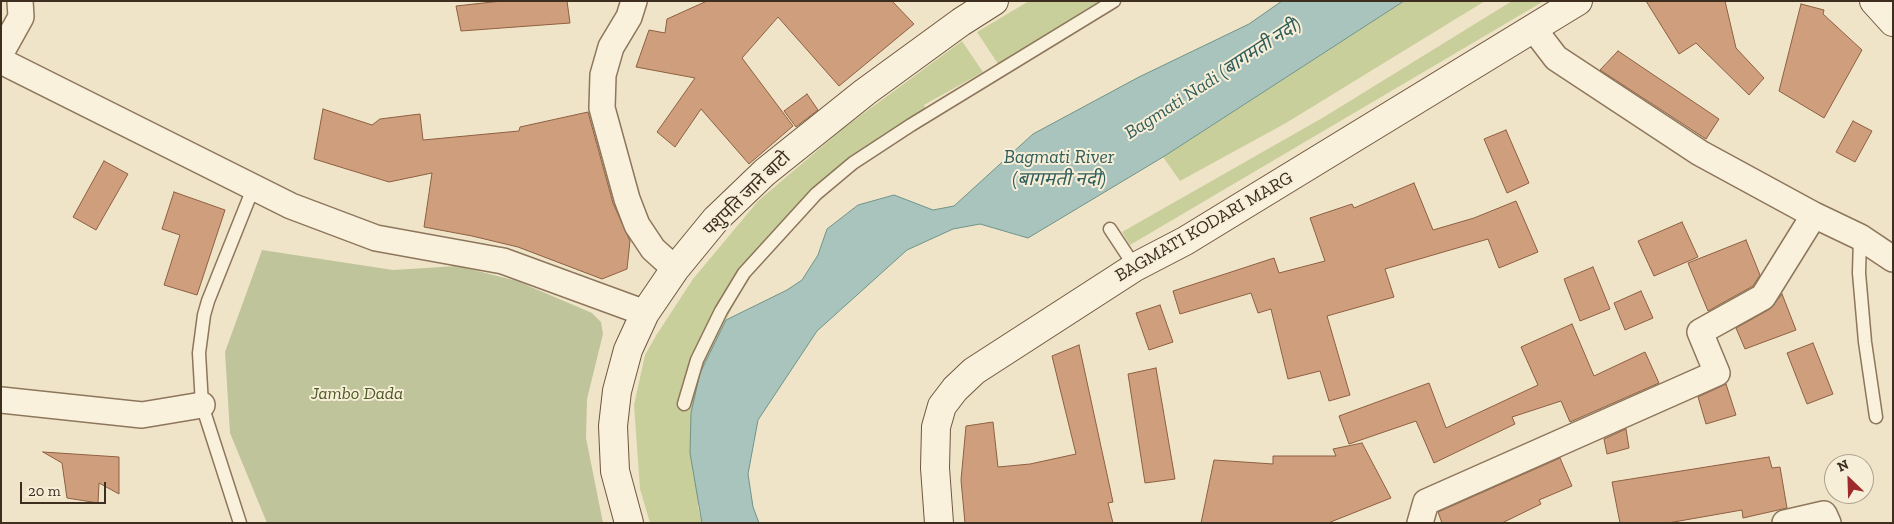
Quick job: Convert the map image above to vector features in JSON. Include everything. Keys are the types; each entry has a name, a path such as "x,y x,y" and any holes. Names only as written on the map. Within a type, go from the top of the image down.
{"main road":[{"name":"पशुपति जाने बाटो","path":"629,523 615,471 613,426 617,391 628,350 645,313 675,269 716,219 765,172 872,86 960,22 994,1"},
{"name":"BAGMATI KODARI MARG","path":"939,523 934,468 936,426 942,406 955,389 994,357 1135,267 1185,241 1578,1"},
{"path":"1874,1 1893,22"}],"street":[{"path":"1,53 21,16 20,1"},
{"path":"634,1 629,17 611,47 603,75 602,108 627,199 637,225 653,249 675,269"},
{"path":"1533,28 1556,58 1700,153 1814,215 1860,237 1893,259"},
{"path":"1,61 291,206 376,238 503,261 645,313"},
{"path":"1420,523 1426,502 1717,373 1700,332 1763,297 1814,215"},
{"path":"1,400 142,415 202,404"},
{"path":"1785,523 1824,514 1828,523"}],"lane":[{"path":"684,404 697,360 721,311 744,273 816,194 852,163 911,124 1114,1"},
{"path":"240,523 202,404 200,353 204,315 254,186"},
{"path":"1110,229 1135,267"},
{"path":"1860,237 1858,273 1865,342 1876,417"}],"green space":[{"path":"1029,1 1105,1 998,64 977,32"},
{"path":"1404,1 1485,1 1286,123 1180,181 1163,157"},
{"path":"1512,1 1544,1 1130,245 1122,232 1324,117"},
{"path":"962,41 983,72 924,105 931,117 856,165 816,198 744,283 700,373 698,507 702,523 650,523 640,489 634,405 645,355 657,334 693,279 758,201 845,127"},
{"name":"Jambo Dada","path":"262,250 393,270 458,266 517,281 592,313 601,322 603,334 587,399 586,438 603,523 267,523 230,433 225,352"}],"water":[{"name":"Bagmati River (बागमती नदी)","path":"1282,1 1404,1 1163,157 1028,238 980,224 953,229 907,250 817,331 758,420 748,474 753,507 759,523 702,523 690,453 691,413 700,373 726,320 787,290 802,280 818,255 827,229 858,205 894,195 933,210 954,206 1033,134 1139,77 1249,24"}],"building":[{"path":"502,1 567,1 570,23 461,31 456,6"},
{"path":"707,1 892,1 914,24 839,86 778,17 742,58 793,126 749,164 701,109 675,147 657,132 695,78 636,67 649,30 665,33 667,19"},
{"path":"1646,1 1725,1 1736,48 1764,78 1749,95 1696,43 1679,54"},
{"path":"1801,4 1824,10 1823,14 1862,50 1824,118 1779,91"},
{"path":"1618,51 1719,119 1706,139 1600,70"},
{"path":"807,94 818,110 796,127 784,111"},
{"path":"323,109 372,125 380,119 420,114 423,140 519,131 520,127 588,112 613,203 630,241 627,269 602,279 518,247 424,227 432,173 389,182 314,159"},
{"path":"1853,121 1872,131 1855,162 1836,152"},
{"path":"1506,130 1529,183 1507,193 1484,139"},
{"path":"104,161 128,174 96,230 73,217"},
{"path":"1414,183 1433,230 1474,218 1516,201 1538,252 1499,268 1488,239 1385,269 1394,297 1327,316 1350,395 1329,401 1320,371 1288,379 1271,309 1258,313 1251,293 1180,314 1173,291 1274,258 1279,273 1325,261 1310,218 1352,204 1354,208"},
{"path":"174,192 225,210 197,295 164,285 180,235 162,229"},
{"path":"1682,222 1698,257 1654,276 1638,241"},
{"path":"1746,240 1760,275 1753,286 1708,311 1688,263"},
{"path":"1593,267 1610,309 1580,321 1564,279"},
{"path":"1641,291 1653,318 1625,330 1614,303"},
{"path":"1782,294 1796,330 1745,349 1736,328 1770,309"},
{"path":"1160,305 1173,342 1149,350 1136,313"},
{"path":"1572,324 1594,376 1645,352 1659,383 1570,422 1561,401 1512,417 1515,424 1434,463 1416,421 1349,444 1339,416 1429,383 1446,428 1538,385 1521,347"},
{"path":"1813,343 1833,394 1807,404 1787,353"},
{"path":"1079,345 1113,502 1108,503 1113,523 965,523 961,480 966,426 993,422 998,467 1030,464 1076,454 1052,356"},
{"path":"1156,368 1175,479 1145,483 1128,374"},
{"path":"1726,384 1736,415 1706,424 1698,397"},
{"path":"1626,429 1629,448 1607,454 1604,439"},
{"path":"1362,443 1391,498 1328,523 1201,523 1214,460 1273,464 1273,456 1336,456 1333,449"},
{"path":"43,452 119,457 119,494 99,483 98,503 67,498 62,463"},
{"path":"1769,457 1772,468 1780,467 1787,508 1743,518 1742,510 1668,523 1620,523 1612,482"},
{"path":"1560,458 1572,486 1539,500 1541,504 1502,523 1442,523 1438,512"}],"water label":[{"name":"Bagmati Nadi (बागमती नदी)","path":"1213,79"}]}
